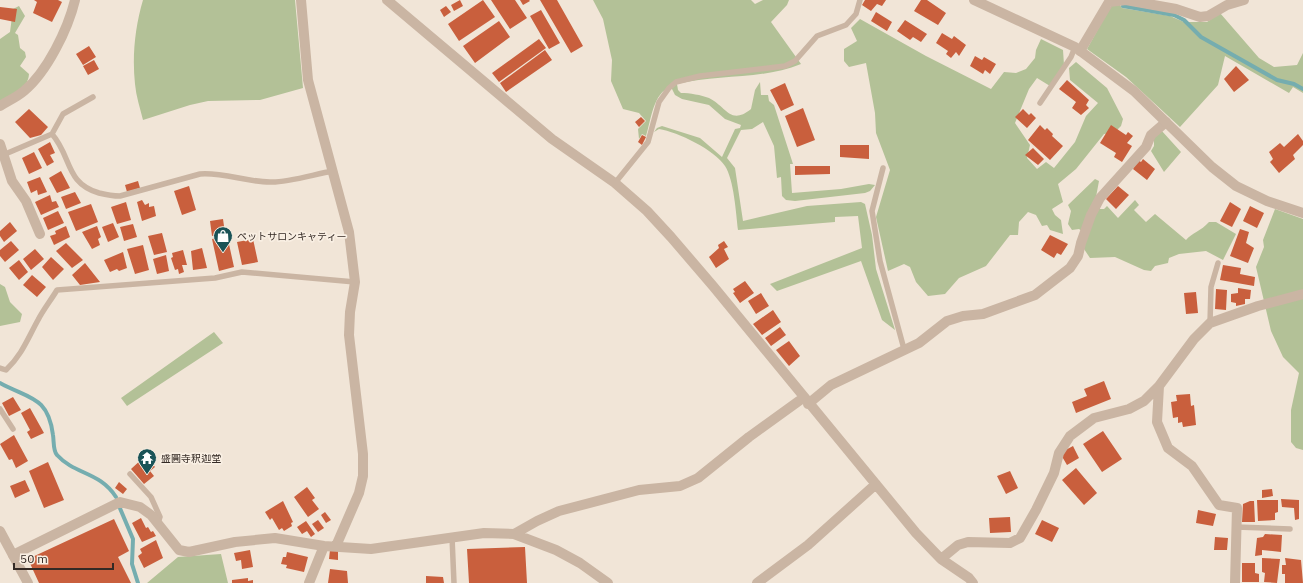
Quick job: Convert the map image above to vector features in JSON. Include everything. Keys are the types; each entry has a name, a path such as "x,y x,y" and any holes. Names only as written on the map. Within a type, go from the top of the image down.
{"street":[{"path":"0,106 24,92 35,79 61,40 76,0"},
{"path":"301,0 308,80 349,232 356,282 350,312 349,335 363,454 363,476 359,493 336,546"},
{"path":"387,0 552,139 615,183 647,211 671,236 805,401 916,533 941,559 969,578 972,583"},
{"path":"974,0 1077,49 1129,87 1212,166 1236,186 1267,201 1303,213"},
{"path":"1077,49 1109,1 1126,0 1176,10 1200,17 1208,16 1227,5 1244,0"},
{"path":"514,534 559,511 639,490 680,486 698,478 749,437 805,401 831,385 918,343 947,321 962,316 983,314 1035,295 1070,268 1078,256 1090,215 1100,198 1146,147 1151,135 1166,122"},
{"path":"0,144 2,155 12,181 26,201 40,234"},
{"path":"941,559 958,545 968,542 1010,543 1020,538 1054,473 1059,453 1070,436 1094,418 1130,409 1144,401 1159,386 1194,338 1210,323 1258,306 1303,294"},
{"path":"1159,386 1157,422 1168,448 1192,466 1219,505 1237,508 1235,583"},
{"path":"757,583 808,545 876,484"},
{"path":"13,555 120,502 140,507 151,515 179,550 189,552 235,542 276,538 324,546 371,549 484,533 514,534 556,550 580,563 608,583"},
{"path":"0,531 13,555 24,582"},
{"path":"309,583 324,546"}],"lane":[{"path":"615,183 648,142 659,102 669,88 676,82 700,76 785,66 790,64 795,61 817,36 846,25 856,14 860,0"},
{"path":"1040,103 1077,49"},
{"path":"2,155 52,134 63,114 94,97"},
{"path":"52,134 58,141 74,177 85,189 111,196 120,196 200,174 211,173 251,181 271,183 333,171"},
{"path":"883,168 872,211 880,261 904,349"},
{"path":"1210,323 1211,288 1218,263"},
{"path":"0,368 6,370 14,363 27,345 38,319 57,290 215,278 242,272 356,282"},
{"path":"0,410 13,429"},
{"path":"130,474 151,497 160,517 158,523"},
{"path":"1236,527 1290,529"},
{"path":"452,537 454,583"}],"green space":[{"path":"143,0 295,0 303,88 260,100 208,101 190,105 143,120 137,98 134,73 134,52 136,31"},
{"path":"593,0 751,0 755,4 763,0 789,0 787,5 771,22 801,64 786,69 755,75 708,79 677,84 678,90 681,93 695,94 709,98 715,101 728,113 738,116 751,109 755,90 760,82 761,95 768,95 769,101 774,105 793,164 790,164 792,193 841,189 869,184 875,185 870,191 865,193 795,201 786,200 782,196 781,177 777,178 774,146 763,122 752,129 741,130 727,158 735,168 743,221 807,206 861,202 865,204 872,235 876,269 895,330 882,320 861,261 777,291 770,284 862,248 858,216 835,217 835,222 738,230 731,180 725,166 720,160 705,148 686,138 659,129 654,132 657,128 662,126 700,138 722,157 735,129 740,128 741,125 725,119 709,105 682,99 675,95 671,87 665,90 656,101 646,136 642,134 639,139 638,129 646,121 639,113 623,109 611,81 612,60 603,19"},
{"path":"1112,4 1120,5 1122,8 1170,16 1184,22 1207,22 1220,13 1259,58 1274,67 1297,65 1303,53 1303,93 1293,87 1289,93 1225,56 1218,85 1180,127 1126,77 1087,49"},
{"path":"19,6 25,16 15,33 18,35 20,48 25,52 26,57 20,66 29,74 28,80 18,92 0,103 0,39 10,32 13,9"},
{"path":"860,19 926,56 991,89 1004,72 1016,73 1026,69 1035,58 1036,50 1041,39 1063,50 1064,65 1050,86 1037,78 1029,89 1015,123 1030,145 1027,158 1037,169 1046,162 1054,168 1075,142 1086,116 1098,103 1070,80 1069,68 1076,62 1107,88 1123,119 1121,126 1114,133 1104,134 1076,169 1058,184 1063,202 1052,209 1055,215 1061,220 1063,234 1050,230 1047,225 1042,226 1036,215 1028,212 1019,222 1018,235 1010,235 986,266 959,278 945,294 928,296 916,282 910,267 904,264 888,271 876,217 890,170 876,133 875,113 866,63 849,67 844,61 844,49 857,41 851,28"},
{"path":"1161,130 1181,152 1164,172 1151,151 1154,146 1154,134"},
{"path":"1095,179 1099,181 1096,197 1100,209 1104,209 1107,206 1118,218 1135,200 1139,205 1134,210 1146,222 1155,214 1186,240 1209,222 1216,222 1236,234 1223,260 1206,251 1179,254 1169,258 1168,263 1155,266 1151,271 1144,270 1115,257 1090,258 1082,246 1087,235 1079,229 1072,230 1068,224 1071,211 1068,205"},
{"path":"1275,209 1303,219 1303,450 1296,448 1291,442 1291,410 1299,373 1283,357 1271,331 1256,267 1264,247 1263,240"},
{"path":"0,284 5,287 10,302 22,314 20,322 0,326"},
{"path":"214,332 223,343 127,406 121,398"},
{"path":"221,554 228,583 147,583 178,557"}],"building":[{"path":"34,0 58,0 62,2 52,22 33,13 37,2"},
{"path":"460,0 463,6 454,11 451,5"},
{"path":"483,0 495,17 459,41 448,24"},
{"path":"491,0 515,0 527,18 510,29"},
{"path":"520,0 529,0 530,1 523,5"},
{"path":"540,0 557,0 583,46 571,53"},
{"path":"865,0 886,0 882,6 877,4 871,11 862,5"},
{"path":"921,0 927,0 946,13 938,25 914,11"},
{"path":"446,6 451,12 444,17 440,10"},
{"path":"0,7 17,9 15,22 0,19"},
{"path":"541,10 560,43 549,49 530,16"},
{"path":"876,12 892,22 887,31 871,21"},
{"path":"905,20 927,34 921,42 913,37 910,40 897,31"},
{"path":"499,21 510,37 475,63 463,46"},
{"path":"942,33 952,39 954,36 966,45 959,56 956,52 951,58 946,54 948,51 936,43"},
{"path":"539,39 546,48 499,82 492,73"},
{"path":"89,46 96,57 83,65 76,54"},
{"path":"545,50 552,60 506,92 500,83"},
{"path":"975,56 982,60 984,57 996,64 990,74 985,70 983,74 970,66"},
{"path":"94,60 99,69 88,75 83,66"},
{"path":"1236,66 1249,80 1234,92 1224,79"},
{"path":"1067,80 1089,100 1086,105 1089,108 1081,115 1072,108 1076,102 1059,89"},
{"path":"785,83 794,105 781,111 770,90"},
{"path":"803,108 815,140 797,147 785,116"},
{"path":"29,109 48,127 41,135 30,138 15,122"},
{"path":"1023,109 1029,115 1031,113 1036,118 1027,128 1015,117"},
{"path":"641,117 645,121 639,127 635,122"},
{"path":"1040,125 1045,130 1047,128 1053,134 1052,136 1063,146 1050,160 1028,140"},
{"path":"1111,125 1126,135 1128,132 1133,136 1127,143 1132,146 1122,162 1114,157 1116,153 1100,143"},
{"path":"1298,134 1303,141 1303,145 1293,155 1295,159 1279,173 1270,162 1273,159 1269,152 1280,143 1284,147"},
{"path":"642,135 646,137 642,145 638,142"},
{"path":"50,142 55,153 50,155 54,162 47,166 38,149"},
{"path":"840,145 869,145 869,159 840,157"},
{"path":"1033,148 1044,159 1038,165 1025,155"},
{"path":"34,152 42,168 29,174 22,158"},
{"path":"1143,159 1155,169 1147,180 1133,169 1138,160 1141,162"},
{"path":"795,166 830,166 830,174 795,175"},
{"path":"61,171 70,188 57,193 49,178"},
{"path":"40,177 47,192 38,195 37,190 31,193 27,182"},
{"path":"138,181 140,188 127,192 125,185"},
{"path":"189,186 196,210 182,215 174,191"},
{"path":"1118,186 1129,195 1116,209 1106,199"},
{"path":"75,192 81,203 66,209 61,197"},
{"path":"50,195 52,202 56,201 59,207 41,215 35,202"},
{"path":"142,200 145,205 149,203 149,207 154,206 156,216 142,221 137,202"},
{"path":"126,202 131,220 117,224 111,207"},
{"path":"1230,202 1241,209 1232,227 1220,221"},
{"path":"91,204 98,222 76,231 68,212"},
{"path":"1250,206 1264,213 1257,228 1243,221"},
{"path":"58,211 64,223 48,230 43,218"},
{"path":"223,219 225,233 212,236 210,221"},
{"path":"10,222 17,231 4,242 0,236 0,231"},
{"path":"113,223 119,237 108,242 102,227"},
{"path":"133,224 137,237 124,241 120,227"},
{"path":"66,226 70,237 54,245 50,236 56,234 55,231"},
{"path":"97,226 101,237 98,239 100,245 92,249 82,232"},
{"path":"1240,229 1249,232 1246,243 1254,248 1248,263 1230,256"},
{"path":"162,233 167,252 154,255 148,236"},
{"name":"ペットサロンキャティー","path":"227,235 234,267 219,271 212,239"},
{"path":"1050,235 1068,244 1061,255 1057,253 1054,258 1041,250"},
{"path":"253,239 258,262 242,265 237,242"},
{"path":"11,241 19,250 5,262 0,256 0,250"},
{"path":"724,241 728,247 724,249 729,259 716,268 709,257 719,248 718,245"},
{"path":"66,243 83,260 72,268 56,251"},
{"path":"143,245 149,270 135,274 127,249"},
{"path":"202,248 207,268 193,270 191,251"},
{"path":"35,249 44,259 31,270 23,259"},
{"path":"183,250 187,265 182,265 184,272 179,274 178,269 175,270 171,258 173,257 172,253"},
{"path":"123,252 127,268 119,271 117,269 110,272 104,260"},
{"path":"166,255 169,271 157,274 153,259"},
{"path":"51,257 64,269 53,280 42,267"},
{"path":"19,260 28,272 19,280 9,268"},
{"path":"85,263 100,282 80,285 72,275"},
{"path":"1223,265 1241,268 1240,274 1255,277 1254,286 1220,280"},
{"path":"32,275 46,287 37,297 23,285"},
{"path":"745,281 754,293 740,303 733,293 735,292 733,289"},
{"path":"1238,288 1251,290 1250,299 1245,299 1245,304 1236,306 1236,303 1231,302 1231,294 1238,293"},
{"path":"1216,289 1227,290 1226,310 1215,309"},
{"path":"1196,292 1198,313 1186,314 1184,293"},
{"path":"761,293 769,306 756,314 748,301"},
{"path":"773,310 781,322 762,335 753,324"},
{"path":"780,327 786,335 771,346 765,338"},
{"path":"789,341 800,356 789,366 776,350"},
{"path":"1104,381 1111,399 1076,413 1072,402 1087,396 1084,389"},
{"path":"1190,394 1191,406 1194,405 1196,425 1183,427 1182,422 1178,423 1178,417 1173,418 1171,402 1177,401 1176,395"},
{"path":"13,397 21,410 9,416 2,403"},
{"path":"30,408 44,433 31,439 27,432 30,430 21,413"},
{"path":"1103,431 1122,459 1102,472 1083,444"},
{"path":"14,435 28,461 16,468 12,459 9,460 0,444"},
{"path":"1073,446 1079,458 1067,465 1060,453"},
{"path":"143,458 145,460 148,458 155,467 150,471 154,476 144,484 131,469"},
{"path":"48,462 64,500 44,508 29,471"},
{"path":"1076,468 1097,493 1084,505 1062,480"},
{"path":"1010,471 1018,488 1006,494 997,476"},
{"path":"25,480 30,491 15,498 10,486"},
{"path":"119,482 127,489 123,494 115,488"},
{"path":"307,487 315,498 312,500 319,509 308,517 294,497"},
{"path":"1272,489 1273,496 1262,498 1262,490"},
{"path":"1281,499 1299,500 1299,519 1295,520 1294,508 1282,507"},
{"path":"1257,500 1278,500 1278,512 1275,513 1275,520 1258,521"},
{"path":"283,501 293,522 291,523 292,526 284,531 282,528 279,530 272,518 270,520 265,512"},
{"path":"1254,501 1255,522 1242,522 1243,504"},
{"path":"1198,510 1216,514 1213,526 1196,523"},
{"path":"325,512 331,520 326,523 321,515"},
{"path":"1010,517 1011,532 990,533 989,518"},
{"path":"141,518 146,528 148,527 151,532 153,531 156,536 142,542 132,523"},
{"path":"114,519 129,551 118,557 131,583 39,583 28,559"},
{"path":"318,520 324,528 318,532 312,524"},
{"path":"1042,520 1059,528 1052,542 1035,534"},
{"path":"306,521 315,534 311,537 307,531 302,534 297,527"},
{"path":"1265,534 1282,535 1281,552 1262,550 1262,555 1255,556 1257,538 1263,537"},
{"path":"1215,537 1228,538 1227,550 1214,550"},
{"path":"156,540 163,558 144,568 138,556 142,553 140,549"},
{"path":"525,547 527,583 469,583 467,549"},
{"path":"250,550 253,567 242,569 241,560 236,561 234,553"},
{"path":"330,550 338,550 338,560 329,559"},
{"path":"287,552 308,557 304,572 286,568 287,565 281,564 283,557 286,557"},
{"path":"1262,558 1280,559 1277,583 1264,582 1265,573 1262,572"},
{"path":"1285,558 1301,560 1303,583 1285,583 1285,574 1282,574 1282,565 1286,565"},
{"path":"1242,563 1255,563 1255,573 1259,574 1259,582 1242,582"},
{"path":"330,569 347,571 348,583 328,583"},
{"path":"426,576 443,577 444,583 426,583"},
{"path":"248,578 248,581 253,580 253,583 232,583 232,580"}],"waterway":[{"path":"1123,6 1174,15 1184,20 1201,37 1277,80 1294,84 1303,89"},
{"path":"0,383 36,400 47,413 53,435 54,448 57,455 71,466 102,482 116,497"},
{"path":"119,506 133,539 132,564 138,583"}],"place":[{"name":"ペットサロンキャティー","path":"223,253"},
{"name":"盛圓寺釈迦堂","path":"147,475"}]}
